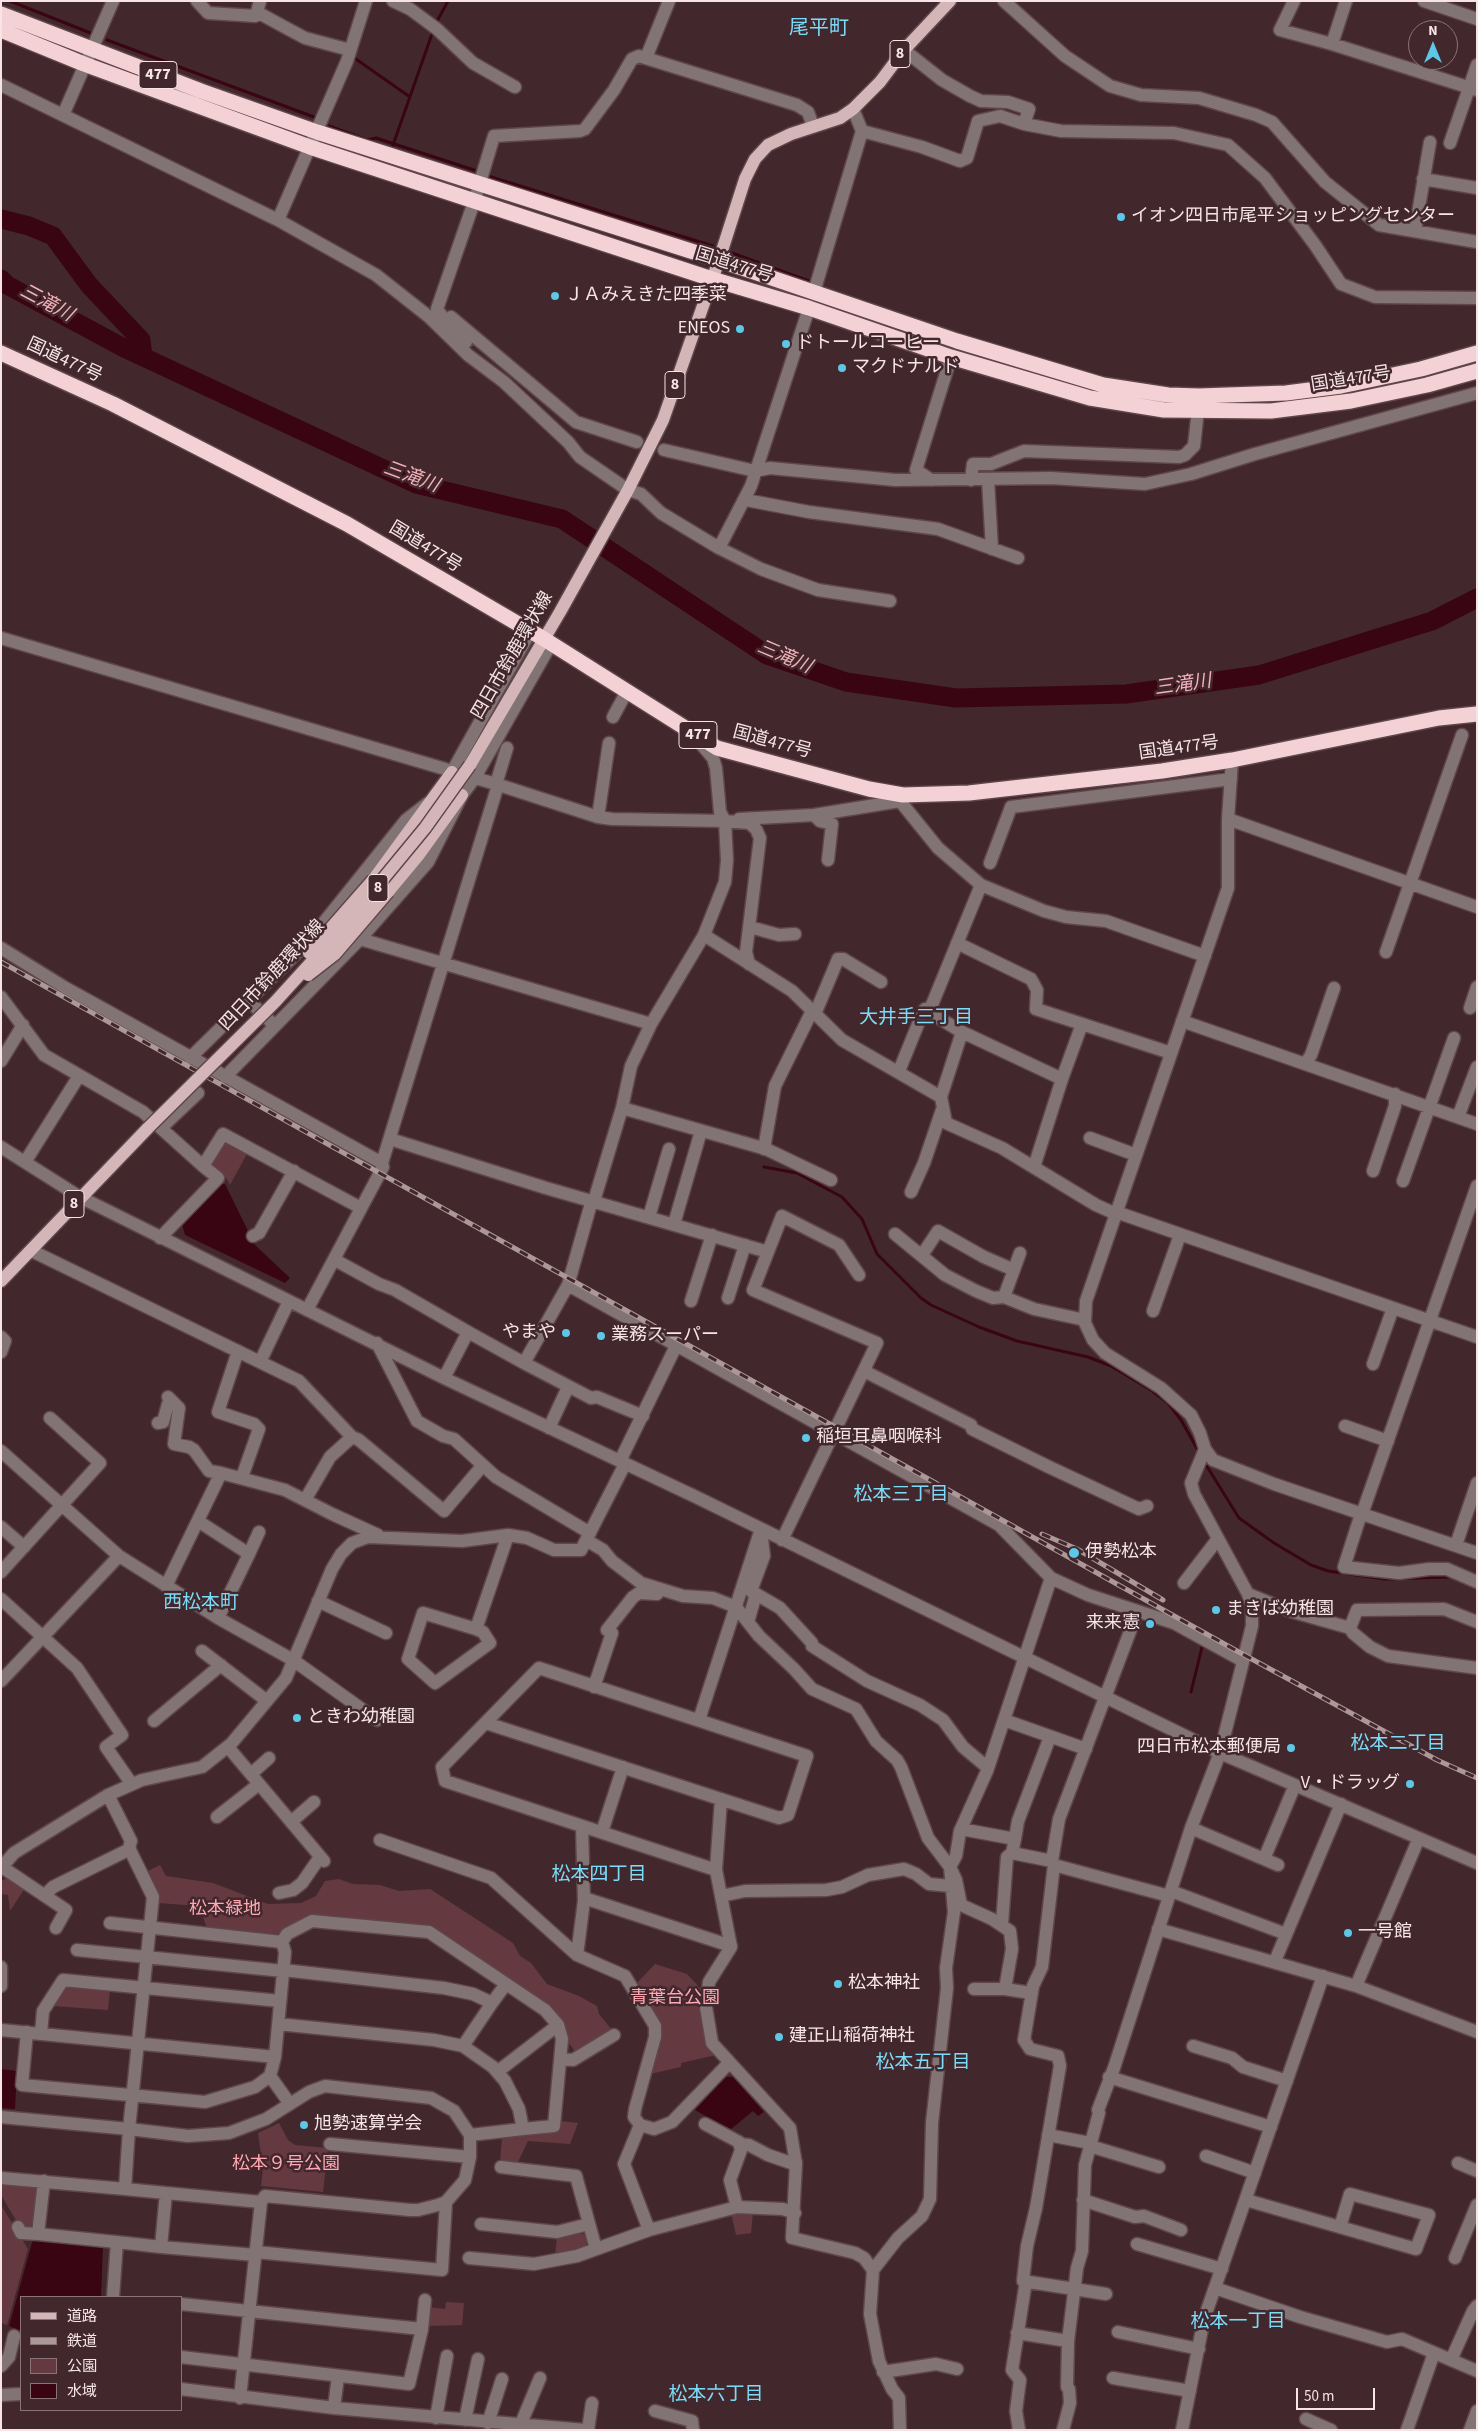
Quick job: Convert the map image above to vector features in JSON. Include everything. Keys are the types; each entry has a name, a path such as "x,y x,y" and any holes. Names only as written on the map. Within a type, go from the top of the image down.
{"highway":[{"name":"国道477号","path":"1,14 92,50 317,132 719,260 1072,376 1103,384 1198,403 1271,411 1351,401 1428,385 1477,371"},
{"name":"国道477号","path":"1,30 84,64 310,147 712,279 809,308 951,357 1090,398 1164,410 1198,403 1340,386 1420,369 1477,353"},
{"name":"国道477号","path":"1,353 113,404 347,524 627,690 717,748 902,798 1027,787 1232,760 1439,718 1477,714"}],"main road":[{"name":"四日市鈴鹿環状線","path":"1,1281 32,1251 80,1197 275,1002 377,889 425,828 470,765 547,642 560,612 620,505 663,420 745,179 755,159 768,145 813,126 840,118 853,109 880,82 904,50 950,1"},
{"name":"8","path":"275,1002 305,957 373,880 452,772"},
{"name":"8","path":"275,1002 335,954 418,856 462,795"}],"street":[{"path":"63,114 114,1"},
{"path":"197,1 208,13 255,16 260,7 305,38 350,50"},
{"path":"278,220 317,132 350,50 366,1"},
{"path":"394,1 410,9 435,27 473,64 515,87"},
{"path":"646,58 670,1"},
{"path":"1004,1 1020,13 1065,56 1110,86 1141,95 1199,98 1267,120 1280,129 1324,182 1378,225 1477,242"},
{"path":"1294,1 1280,30 1332,44 1473,89"},
{"path":"1332,44 1346,1"},
{"path":"1424,1 1477,19"},
{"path":"904,50 942,80 980,101 1008,102 1032,110 1024,124"},
{"path":"488,369 471,347 446,322 437,309 480,184 494,136 580,131 591,122 606,102 634,57 646,58 797,104 808,112 813,126"},
{"path":"1450,143 1473,89 1477,65"},
{"path":"1,85 278,220 376,275 428,316 468,355 488,369 568,442 580,457 628,490 641,494 661,513 719,548 761,569 818,590 890,600"},
{"path":"814,292 862,131 853,109"},
{"path":"862,131 922,147 960,161 967,158 978,121 1000,116 1024,124 1061,131 1174,133 1228,145 1265,178 1315,245 1340,284 1375,297 1477,298"},
{"path":"1415,231 1430,142"},
{"path":"1424,179 1477,188"},
{"path":"438,305 576,422 637,442"},
{"path":"719,548 746,500 809,308"},
{"path":"930,480 916,470 951,357"},
{"path":"664,450 755,471 770,468 848,477 930,480 1051,478 1152,483 1191,474 1264,451 1477,393"},
{"path":"971,480 973,464 991,464 1024,451 1179,457 1185,455 1194,446 1198,403"},
{"path":"988,480 992,549"},
{"path":"746,500 808,512 938,529 1018,558"},
{"path":"452,772 530,632"},
{"path":"1,638 474,779 497,784 598,816 612,819 749,823 756,829 760,838 746,952 749,964"},
{"path":"225,1077 360,939 428,862 462,795 474,779 547,642"},
{"path":"613,717 627,690"},
{"path":"524,1362 568,1285 622,1108 631,1066 650,1024 704,935 725,882 727,860 725,821 720,812 713,758 685,727"},
{"path":"1386,952 1462,735"},
{"path":"598,816 609,743"},
{"path":"307,1310 381,1174 382,1163 444,963 507,748"},
{"path":"1063,2430 1070,2403 1069,2389 1067,2387 1068,2341 1082,2251 1085,2165 1109,2077 1191,1828 1220,1753 1252,1626 1252,1607 1248,1594 1217,1540 1194,1494 1191,1483 1202,1454 1200,1433 1191,1415 1161,1388 1105,1352 1093,1340 1085,1320 1086,1301 1228,888 1228,819 1232,760"},
{"path":"990,863 1010,807 1231,779"},
{"path":"725,821 814,816 902,798 938,848 981,885 1044,911 1066,917 1106,921 1205,956"},
{"path":"190,1058 302,948 406,820 431,801"},
{"path":"814,816 820,821 832,824 828,860"},
{"path":"1228,819 1477,907"},
{"path":"929,1012 981,885"},
{"path":"320,927 650,1024"},
{"path":"750,927 779,935 795,934"},
{"path":"704,935 792,991 842,1040 899,1071 942,1102 946,1123 1002,1148 1096,1205 1477,1337"},
{"path":"957,943 1031,979 1037,990 1036,1009 1171,1053"},
{"path":"1,948 64,987 382,1163"},
{"path":"764,1149 775,1086 838,959 843,959 881,982"},
{"path":"1470,1008 1477,987"},
{"path":"1305,1064 1334,988"},
{"path":"1,997 44,1055 143,1112 218,1178 160,1238"},
{"path":"249,1000 275,1026"},
{"path":"899,1071 923,1012 926,1009 962,1032 1062,1079"},
{"path":"1182,1021 1430,1106 1477,1124"},
{"path":"1034,1167 1082,1024"},
{"path":"1,1061 23,1026"},
{"path":"911,1192 924,1163 962,1032"},
{"path":"1403,1182 1454,1038"},
{"path":"1458,1117 1477,1067"},
{"path":"25,1162 79,1076"},
{"path":"161,1128 198,1093"},
{"path":"1373,1171 1395,1106 1395,1094"},
{"path":"622,1108 764,1149 831,1180"},
{"path":"674,1224 701,1131"},
{"path":"203,1166 223,1134 361,1208"},
{"path":"1090,1138 1136,1156"},
{"path":"390,1139 768,1252"},
{"path":"1,1147 80,1197 444,1378 622,1462 1220,1753 1477,1863"},
{"path":"649,1217 669,1149"},
{"path":"253,1236 259,1233 294,1171"},
{"path":"1477,1186 1344,1567 1399,1573 1446,1569 1477,1582"},
{"path":"782,1540 835,1434 877,1343 753,1290 782,1216 839,1245 859,1275"},
{"path":"922,1255 938,1231 984,1257 1014,1270"},
{"path":"895,1234 945,1276 954,1281 993,1298 1004,1297 1034,1309 1085,1320"},
{"path":"691,1301 712,1235"},
{"path":"1153,1311 1180,1235"},
{"path":"728,1298 745,1245"},
{"path":"32,1251 299,1381 352,1437 359,1440 444,1511 483,1465"},
{"path":"1004,1297 1020,1253"},
{"path":"335,1260 379,1284 396,1290 568,1387 591,1398 597,1397 643,1416"},
{"path":"568,1285 999,1525 1050,1578 1088,1595 1174,1623 1243,1661"},
{"path":"260,1362 289,1301"},
{"path":"1374,1364 1393,1308"},
{"path":"444,1378 468,1332"},
{"path":"1,1337 5,1341 1,1352"},
{"path":"376,1343 416,1421 443,1436 454,1439 496,1477 588,1537 603,1550 612,1562 641,1583 684,1596 713,1598 736,1609 812,1689 856,1709 880,1746 897,1760 909,1784 928,1838 950,1867 956,1880 961,1905 1002,1924 1010,1931 1012,1938 1005,1989"},
{"path":"56,1928 66,1910 2,1868 14,1853 108,1795 131,1783 202,1768 228,1747 286,1678 332,1569 346,1548 368,1537 383,1536 462,1541 508,1535 527,1538 554,1550 581,1550 676,1346"},
{"path":"238,1351 218,1412 254,1424 259,1429 242,1477"},
{"path":"864,1371 971,1426 972,1429 1058,1471 1139,1509 1147,1506"},
{"path":"549,1428 568,1387"},
{"path":"158,1423 163,1422 170,1399 179,1408 174,1444 194,1450 209,1471 242,1477 285,1490 365,1530 383,1536"},
{"path":"1,1572 100,1463 50,1418"},
{"path":"1345,1426 1388,1441"},
{"path":"305,1500 330,1457 352,1437"},
{"path":"1,1451 120,1556 218,1618 293,1660 377,1720"},
{"path":"1202,1454 1274,1484 1477,1553"},
{"path":"166,1586 221,1473"},
{"path":"1456,1545 1477,1483"},
{"path":"198,1521 249,1554"},
{"path":"1,1527 24,1547"},
{"path":"761,1530 764,1556 751,1591 780,1608 812,1646 867,1681 920,1705 943,1720 963,1747 988,1768"},
{"path":"699,1720 761,1530"},
{"path":"218,1618 259,1532"},
{"path":"476,1629 508,1535"},
{"path":"1184,1583 1217,1540"},
{"path":"1,1680 120,1556"},
{"path":"900,2430 900,2398 883,2372 879,2361 870,2314 873,2270 898,2238 922,2216 930,2199 932,2123 947,1988 946,1968 954,1912 950,1867 956,1856 962,1828 988,1768 1050,1578"},
{"path":"594,1686 610,1631 617,1615 639,1592 736,1609"},
{"path":"748,1622 756,1594"},
{"path":"1248,1594 1290,1611 1350,1628 1353,1633 1370,1646 1388,1656 1477,1668"},
{"path":"1,1599 77,1668 122,1735 106,1747 131,1783"},
{"path":"318,1602 386,1632"},
{"path":"1350,1628 1357,1610 1444,1609 1477,1622"},
{"path":"1106,2294 1023,2281 1027,2246 1036,2208 1060,2066 1058,2056 1030,2049 1024,2040 1031,1993 1042,1968 1059,1819 1137,1612"},
{"path":"423,1613 476,1629 483,1632 490,1643 436,1683 408,1659 423,1613"},
{"path":"202,1651 267,1701"},
{"path":"154,1721 221,1665"},
{"path":"486,1722 779,1818 788,1815 807,1756 539,1668 486,1722 442,1767 445,1781 716,1870"},
{"path":"1004,1720 1086,1749"},
{"path":"1002,1924 1006,1857 1012,1852 1018,1821 1050,1737"},
{"path":"228,1747 322,1859 302,1883 293,1890 279,1893"},
{"path":"217,1818 255,1779 269,1758"},
{"path":"602,1832 623,1767"},
{"path":"1264,1859 1295,1785"},
{"path":"108,1795 131,1841 130,1849 153,1897 129,2129 125,2188"},
{"path":"721,1799 716,1870 731,1946 709,1982 706,2008 712,2043 790,2128 796,2162 792,2238 855,2253 864,2258 873,2270"},
{"path":"288,1819 310,1801"},
{"path":"1275,1961 1341,1804"},
{"path":"577,1955 584,1898 582,1826"},
{"path":"962,1828 1015,1839"},
{"path":"1191,1828 1278,1865"},
{"path":"1356,1986 1418,1838"},
{"path":"380,1840 491,1878 577,1955 624,1976 654,2026 655,2038 635,2109 634,2117 640,2125 654,2129 672,2122 729,2062"},
{"path":"45,1895 53,1887 130,1849"},
{"path":"1012,1852 1170,1893 1286,1934"},
{"path":"721,1896 745,1891 826,1890 842,1887 868,1875 904,1869 916,1874 929,1884 951,1886"},
{"path":"584,1898 731,1946"},
{"path":"27,2032 22,2085 205,2102 255,2087 270,2076 275,2057 285,1952 282,1942 287,1934 312,1921 428,1932 552,2016 558,2025 562,2038 554,2126 470,2135"},
{"path":"110,1923 282,1942"},
{"path":"1158,1928 1356,1986 1477,2032"},
{"path":"77,1950 444,1988 473,1994 492,2003"},
{"path":"1,1967 1,1986"},
{"path":"1182,2430 1204,2319 1323,1976"},
{"path":"41,2034 43,2012 64,1980 280,2002"},
{"path":"463,2046 506,1984"},
{"path":"974,1988 1005,1989 1031,1993"},
{"path":"278,2024 447,2041 463,2046 497,2072 514,2098 522,2129"},
{"path":"497,2072 558,2025"},
{"path":"1,2030 275,2057"},
{"path":"561,2058 572,2060 614,2035"},
{"path":"1193,2046 1232,2058 1243,2067 1287,2081"},
{"path":"270,2076 290,2104"},
{"path":"1109,2077 1271,2127"},
{"path":"1,2116 188,2136 229,2133 266,2119 317,2088 325,2086 422,2096 442,2102 454,2111 470,2135 470,2158 465,2180 446,2202 418,2210 265,2196 261,2202 240,2398"},
{"path":"705,2124 740,2144 749,2145 768,2155 791,2163 796,2162"},
{"path":"640,2125 624,2164 649,2230"},
{"path":"1048,2135 1090,2145 1159,2167"},
{"path":"330,2144 470,2158"},
{"path":"737,2207 730,2180 741,2150 740,2144"},
{"path":"1206,2156 1255,2173"},
{"path":"1458,2163 1477,2171"},
{"path":"501,2167 576,2176 596,2249"},
{"path":"1,2178 261,2202"},
{"path":"38,2234 44,2181"},
{"path":"161,2247 166,2193"},
{"path":"1246,2200 1416,2249 1429,2215 1350,2194 1340,2227"},
{"path":"1083,2200 1135,2217 1144,2216 1181,2230"},
{"path":"18,2228 21,2233 161,2247 442,2270 446,2202"},
{"path":"1455,2258 1477,2206"},
{"path":"469,2258 534,2264 577,2256 649,2230 737,2207 783,2208 794,2212"},
{"path":"481,2224 557,2232 589,2224"},
{"path":"113,2296 117,2242"},
{"path":"1137,2244 1222,2269"},
{"path":"1019,2430 1016,2411 1020,2380 1012,2370 1026,2281"},
{"path":"1215,2288 1300,2317 1387,2342 1402,2339 1477,2371"},
{"path":"182,2357 244,2366 410,2384 422,2329 425,2300"},
{"path":"182,2304 422,2329"},
{"path":"1452,2360 1473,2311 1477,2306"},
{"path":"1,2331 18,2337 9,2357 1,2366"},
{"path":"1118,2332 1199,2348"},
{"path":"1018,2333 1068,2341"},
{"path":"1407,2430 1434,2353"},
{"path":"436,2418 447,2356"},
{"path":"464,2420 478,2358"},
{"path":"883,2372 936,2364 956,2369"},
{"path":"334,2408 338,2376"},
{"path":"520,2426 540,2378"},
{"path":"1113,2378 1190,2391"},
{"path":"488,2423 502,2379"},
{"path":"182,2389 240,2398 334,2408 520,2426 586,2430 592,2403"},
{"path":"1,2395 20,2394"},
{"path":"655,2411 692,2421 693,2430"},
{"path":"1470,2430 1477,2411"},
{"path":"1306,2419 1331,2430"}],"green space":[{"path":"229,1142 248,1152 230,1185 227,1179 212,1167 211,1162 223,1144"},
{"name":"松本緑地","path":"160,1865 166,1876 213,1883 268,1904 301,1903 316,1896 325,1881 339,1879 353,1884 380,1885 399,1891 430,1889 513,1943 520,1956 531,1963 547,1984 579,1996 597,2006 599,2014 612,2030 576,2053 566,2039 557,2015 550,2006 429,1927 306,1918 272,1937 208,1931 199,1906 158,1903 146,1872"},
{"path":"10,1877 25,1888 10,1911 8,1895 1,1894 1,1881"},
{"name":"青葉台公園","path":"655,1964 687,1974 703,1991 716,2055 681,2063 681,2067 650,2074 661,2036 636,1984"},
{"path":"69,1986 110,1990 108,2010 53,2006 64,1988"},
{"path":"560,2121 578,2123 570,2144 528,2141 517,2164 500,2163 502,2137 559,2130"},
{"name":"松本９号公園","path":"279,2123 288,2140 295,2145 328,2148 323,2192 261,2186 263,2168 258,2133"},
{"path":"1,2182 33,2185 38,2192 35,2223 29,2228 20,2227 1,2195"},
{"path":"1,2205 28,2249 7,2325 1,2323"},
{"path":"753,2212 751,2233 736,2235 731,2213"},
{"path":"579,2232 587,2236 588,2241 584,2248 555,2255 557,2237"},
{"path":"446,2302 464,2303 462,2325 428,2326 429,2307 445,2309"}],"water":[{"path":"220,1184 225,1184 255,1245 290,1278 285,1283 185,1235 182,1224"},
{"path":"1,2069 17,2071 15,2109 1,2108"},
{"path":"726,2077 733,2077 764,2112 758,2116 753,2111 730,2130 695,2110"},
{"path":"33,2239 103,2245 101,2296 20,2296 20,2331 9,2326"}],"waterway":[{"path":"10,1 93,34"},
{"path":"435,25 448,1"},
{"path":"393,145 433,31"},
{"path":"107,40 314,117"},
{"path":"353,57 410,97"},
{"path":"329,126 367,140 376,138 477,171"},
{"path":"488,176 713,246"},
{"name":"三滝川","path":"1,219 29,226 53,236 89,285 141,340 143,357"},
{"path":"732,253 809,281"},
{"name":"三滝川","path":"1,279 7,285 124,348 416,484 562,519 767,655 846,682 956,698 1126,694 1259,675 1432,621 1477,598"},
{"path":"764,1167 797,1173 842,1197 862,1219 877,1254 921,1298 931,1305 979,1327 1017,1341 1088,1357 1111,1366 1151,1390 1168,1403 1181,1420 1199,1452"},
{"path":"1203,1460 1239,1518 1274,1543 1311,1565 1328,1571 1385,1579 1451,1577"},
{"path":"1191,1692 1202,1647"}],"railway":[{"path":"1,962 1237,1651 1437,1760 1477,1778"},
{"path":"1042,1534 1077,1549 1163,1600"}],"place":[{"name":"イオン四日市尾平ショッピングセンター","path":"1121,217"},
{"name":"ＪＡみえきた四季菜","path":"555,296"},
{"name":"ENEOS","path":"740,329"},
{"name":"ドトールコーヒー","path":"786,344"},
{"name":"マクドナルド","path":"842,368"},
{"name":"やまや","path":"566,1333"},
{"name":"業務スーパー","path":"601,1336"},
{"name":"稲垣耳鼻咽喉科","path":"806,1438"},
{"name":"伊勢松本","path":"1074,1553"},
{"name":"まきば幼稚園","path":"1216,1610"},
{"name":"来来憲","path":"1150,1624"},
{"name":"ときわ幼稚園","path":"297,1718"},
{"name":"四日市松本郵便局","path":"1291,1748"},
{"name":"V・ドラッグ","path":"1410,1784"},
{"name":"一号館","path":"1348,1933"},
{"name":"松本神社","path":"838,1984"},
{"name":"建正山稲荷神社","path":"779,2037"},
{"name":"旭勢速算学会","path":"304,2125"}],"district":[{"name":"尾平町","path":"819,30"},
{"name":"大井手三丁目","path":"916,1019"},
{"name":"松本三丁目","path":"901,1496"},
{"name":"西松本町","path":"201,1604"},
{"name":"松本二丁目","path":"1398,1745"},
{"name":"松本四丁目","path":"599,1876"},
{"name":"松本五丁目","path":"923,2064"},
{"name":"松本一丁目","path":"1238,2323"},
{"name":"松本六丁目","path":"716,2396"}]}
